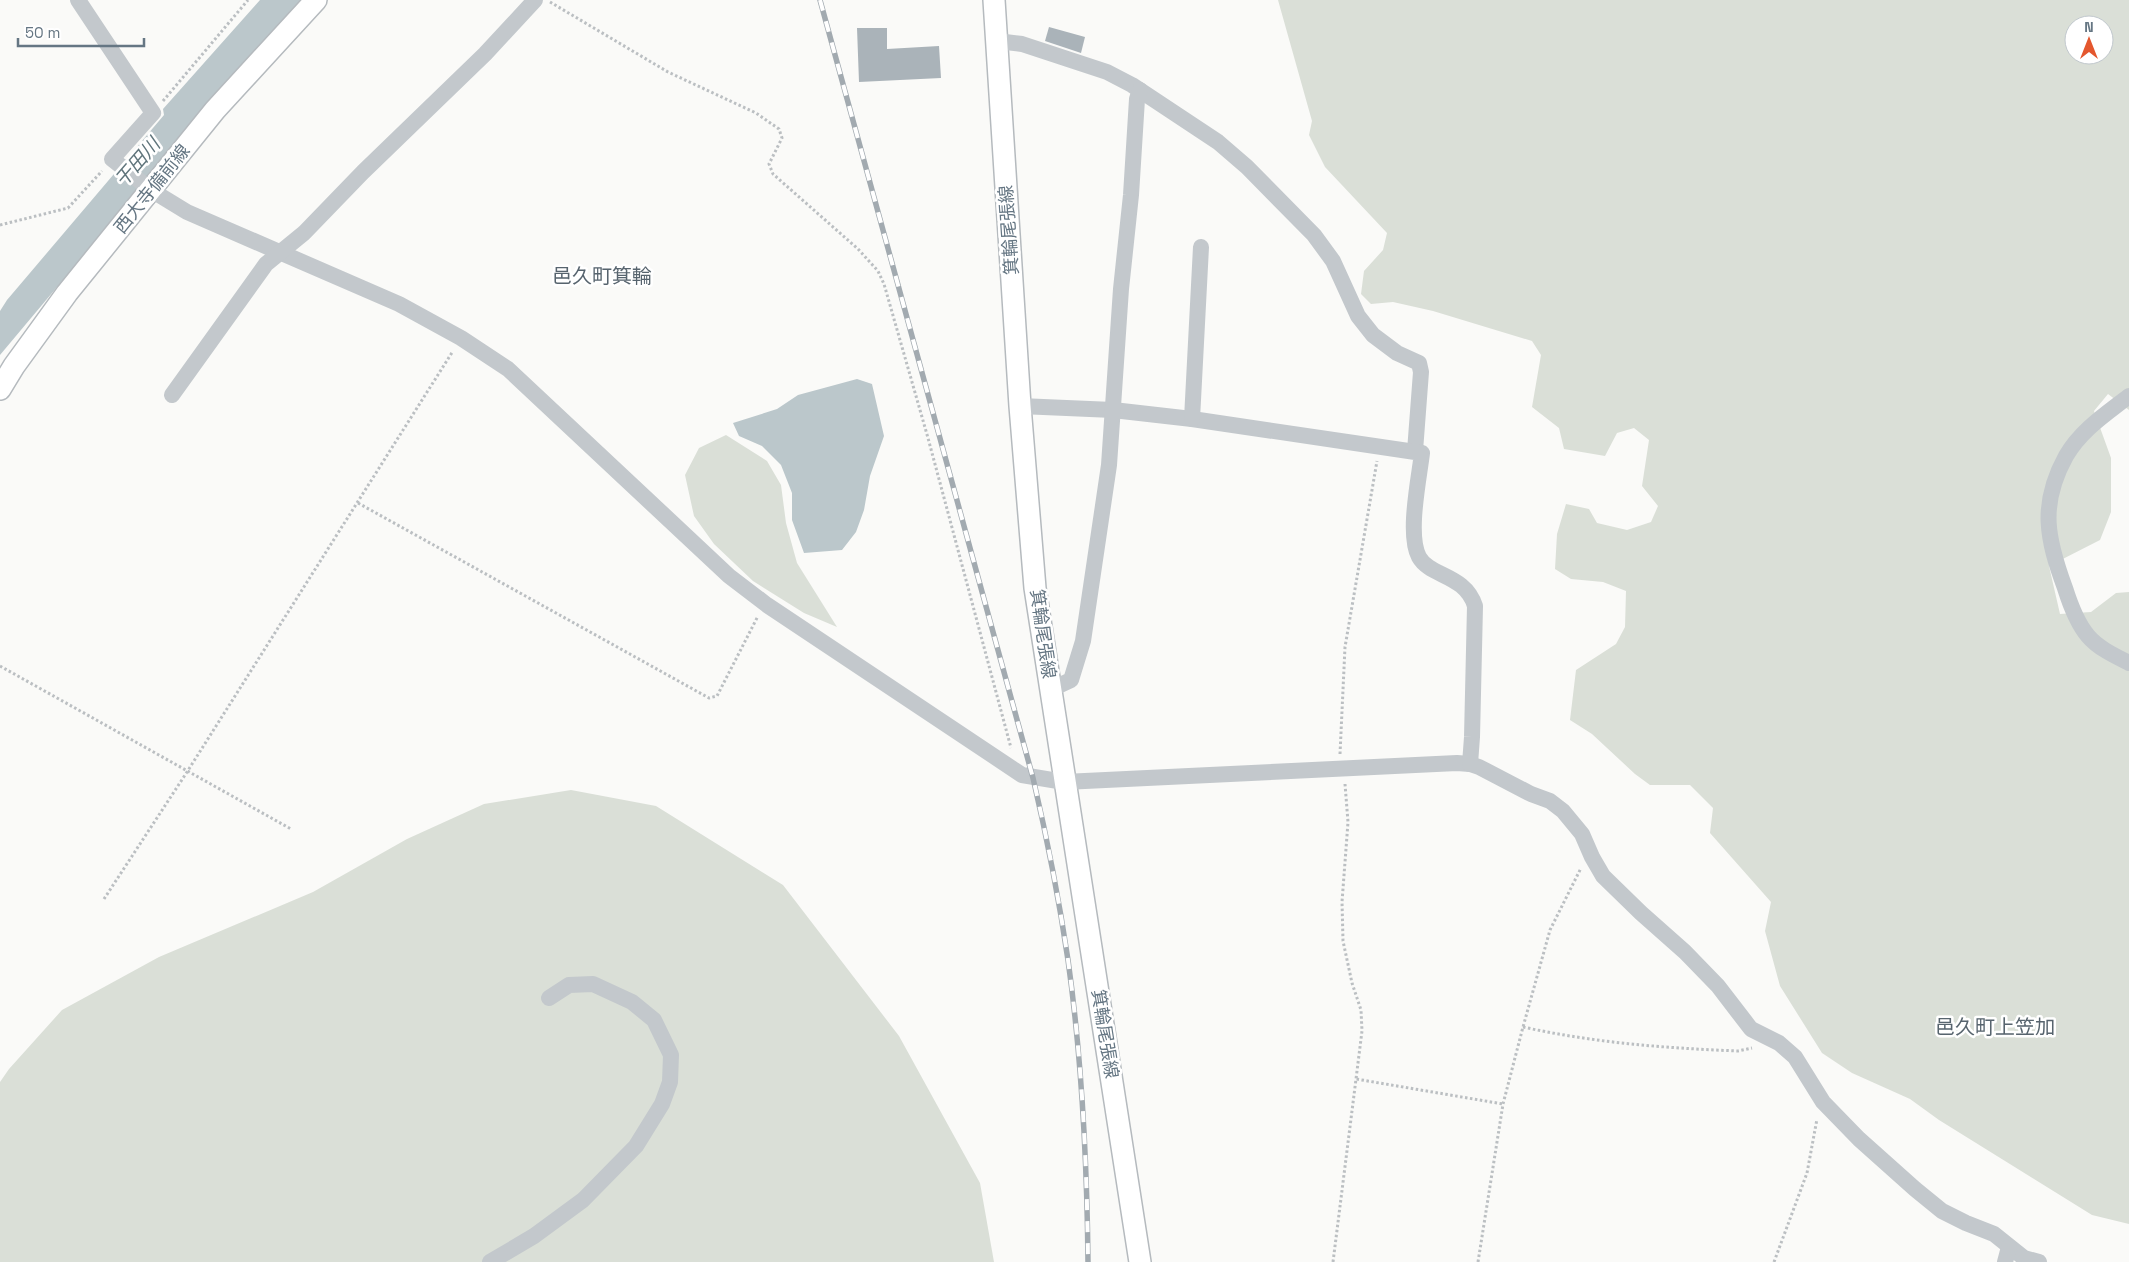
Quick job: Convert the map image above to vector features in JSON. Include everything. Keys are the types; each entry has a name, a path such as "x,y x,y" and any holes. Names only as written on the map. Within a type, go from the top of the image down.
{"main road":[{"name":"西大寺備前線","path":"0,388 67,293 148,188 215,110 316,0"},
{"name":"箕輪尾張線","path":"994,0 1020,406 1035,588 1140,1262"}],"street":[{"path":"78,0 153,113 114,161 148,188 188,212 398,304 462,338 508,369 728,576 767,605 1011,768 1022,775 1064,782 1344,768 1470,764 1550,801 1563,811 1582,834 1603,876 1640,913 1685,952 1718,986 1751,1029 1779,1043 1795,1057 1823,1102 1860,1139 1942,1211 1994,1234 2007,1254 2039,1262"},
{"path":"172,395 266,264 304,234 363,172 485,54 535,0"},
{"path":"996,41 1022,44 1107,72 1140,90 1218,142 1247,167 1314,235 1333,262 1358,316 1373,336 1397,353 1419,363 1421,372 1415,451"},
{"path":"1050,686 1058,686 1071,680 1083,641 1108,465 1121,289 1131,195 1137,99 1140,90"},
{"path":"1192,419 1201,247"},
{"path":"2129,396 2082,432 2066,456 2051,491 2048,519 2051,550 2072,609 2088,636 2112,655 2129,663"},
{"path":"1020,406 1113,410 1192,419 1422,453 1415,513 1414,544 1420,558 1462,585 1472,595 1475,606 1473,728 1470,764"},
{"path":"490,1262 534,1236 583,1200 630,1153 662,1104 670,1082 671,1055 654,1020 632,1002 593,984 569,985 549,998"}],"path":[{"path":"153,113 248,0"},
{"path":"547,0 668,72 756,113 780,129 782,138 769,164 772,174 858,249 878,271 884,284 977,616 1010,742 1014,760 1011,768"},
{"path":"0,224 68,208 114,161"},
{"path":"104,898 187,772 462,338"},
{"path":"1333,1262 1362,1030 1362,1010 1352,983 1343,941 1342,902 1348,822 1344,768 1340,762 1346,647 1379,448"},
{"path":"358,503 709,698 717,696 754,623 767,605"},
{"path":"0,666 291,829"},
{"path":"1478,1262 1503,1104 1550,930 1580,869 1592,857"},
{"path":"1523,1027 1566,1037 1638,1046 1738,1051 1752,1048 1762,1036"},
{"path":"1356,1079 1503,1104"},
{"path":"1774,1262 1807,1173 1818,1111 1823,1102"}],"shaded area":[{"path":"1278,0 2129,0 2129,410 2108,394 2094,411 2111,458 2111,512 2100,540 2049,566 2060,614 2091,612 2116,593 2129,592 2129,1224 2092,1215 1939,1120 1910,1099 1852,1073 1822,1053 1780,986 1765,931 1771,902 1710,833 1713,808 1690,785 1650,785 1635,774 1592,734 1570,720 1576,670 1616,644 1625,627 1626,591 1603,582 1571,579 1555,569 1557,534 1566,504 1589,509 1597,523 1627,530 1651,522 1658,506 1642,486 1649,440 1634,428 1617,433 1605,456 1564,449 1559,428 1532,407 1541,355 1532,341 1433,311 1393,302 1371,304 1361,294 1364,271 1383,250 1387,233 1325,167 1309,135 1312,121"},
{"path":"726,435 767,461 781,485 786,523 797,563 837,627 804,613 753,581 714,544 694,516 685,475 699,448"},
{"path":"571,790 656,806 783,885 899,1036 980,1183 994,1262 0,1262 0,1082 9,1069 62,1010 159,957 313,892 407,839 484,804"}],"water":[{"name":"干田川","path":"260,0 305,0 213,101 0,355 0,311 7,300 164,115 163,109"},
{"path":"857,379 872,384 884,436 870,476 864,510 856,532 842,550 804,553 792,520 792,493 781,465 762,446 739,436 733,423 777,409 798,395"}],"building":[{"path":"1049,27 1085,37 1081,53 1045,41"},
{"path":"857,28 887,28 887,49 939,46 941,78 859,82"}],"railway":[{"path":"820,0 1033,778 1043,823 1057,891 1077,1035 1085,1148 1088,1262"}],"district":[{"name":"邑久町箕輪","path":"602,276"},
{"name":"邑久町上笠加","path":"1995,1027"}]}
